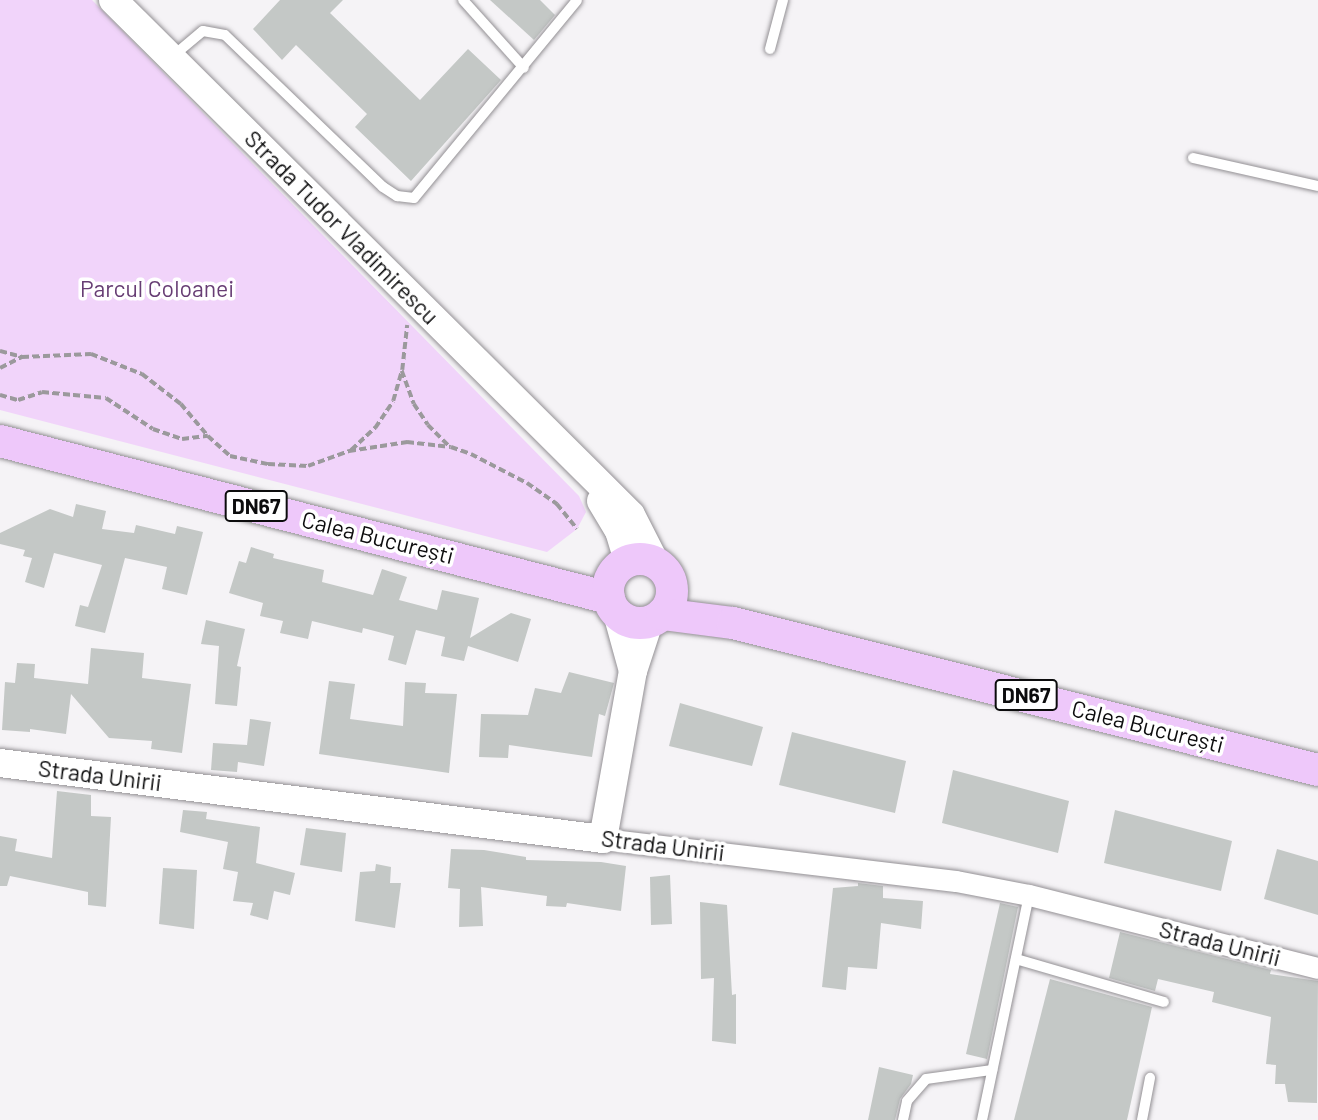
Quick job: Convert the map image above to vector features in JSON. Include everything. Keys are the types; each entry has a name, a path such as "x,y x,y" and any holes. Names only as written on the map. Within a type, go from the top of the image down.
{"main road":[{"name":"Strada Tudor Vladimirescu","path":"113,0 631,514 633,671"},
{"name":"Calea București","path":"0,441 513,571 632,582 733,623 1318,770"},
{"name":"Calea București","path":"632,582 632,622 656,618 733,623"},
{"path":"603,839 633,671 656,618 669,604 632,582"},
{"name":"Strada Unirii","path":"0,763 603,839"}],"street":[{"name":"Strada Unirii","path":"603,839 890,871 1029,895 1318,968"}],"lane":[{"path":"463,0 524,68"},
{"path":"171,58 203,31 225,35 383,187 397,196 414,198 524,68 577,0"},
{"path":"770,49 783,0"},
{"path":"1193,158 1318,186"},
{"path":"982,1120 1029,895"},
{"path":"1016,959 1164,1002"},
{"path":"903,1120 906,1101 926,1079 992,1070"},
{"path":"1142,1120 1150,1077"}],"path":[{"path":"349,451 375,428 393,401 402,370 410,294"},
{"path":"0,351 22,357 91,354 142,374 181,404 208,436 230,456 268,464 307,466 349,451 407,442 451,447 471,454 527,484 557,504 576,529"},
{"path":"0,368 22,357"},
{"path":"402,370 421,415 451,447"},
{"path":"0,396 18,400 43,392 106,398 153,429 182,439 208,436"}],"green space":[{"name":"Parcul Coloanei","path":"0,0 92,0 579,496 586,512 577,529 547,552 0,410"}],"building":[{"path":"280,0 343,0 330,13 420,100 468,49 501,80 411,181 355,127 367,114 296,45 282,60 253,29"},
{"path":"490,0 540,0 555,15 534,40"},
{"path":"76,504 106,511 102,529 134,533 136,525 175,534 177,526 203,532 187,595 162,589 167,567 125,558 105,633 75,626 80,605 88,607 102,565 54,553 44,588 25,582 32,558 23,556 25,550 0,544 0,533 50,509 73,517"},
{"path":"251,547 274,554 273,558 324,570 322,582 373,595 382,569 407,577 399,600 437,610 442,590 479,598 470,638 511,613 531,619 518,662 468,646 464,661 441,656 445,637 416,630 406,665 388,660 394,636 363,628 362,633 312,621 308,639 280,633 283,621 260,616 263,603 229,593 239,561 246,563"},
{"path":"206,620 245,629 237,666 241,667 237,706 215,704 219,646 201,644"},
{"path":"91,648 144,653 142,678 191,684 182,753 151,749 152,741 109,738 71,694 66,734 30,729 30,732 2,730 5,682 15,683 17,663 35,664 34,678 88,684"},
{"path":"569,672 614,683 605,716 599,714 592,757 509,745 508,758 479,757 481,714 528,715 535,688 561,693"},
{"path":"329,681 355,684 350,719 403,726 405,682 426,683 425,693 457,694 449,773 319,754"},
{"path":"680,703 763,727 752,766 669,746"},
{"path":"250,719 271,722 264,766 238,762 237,772 211,770 213,743 247,745"},
{"path":"792,732 906,761 895,813 779,785"},
{"path":"953,770 1069,801 1058,853 942,823"},
{"path":"57,791 91,795 91,816 111,817 106,907 88,905 88,892 10,876 7,886 0,886 0,836 17,839 15,851 52,858"},
{"path":"183,810 207,812 206,819 260,827 256,863 295,873 290,895 274,891 268,920 250,915 253,903 233,901 238,872 223,869 228,842 180,832"},
{"path":"1115,810 1232,841 1221,891 1104,863"},
{"path":"306,828 346,833 342,872 300,865"},
{"path":"451,849 484,850 526,857 526,860 601,862 626,866 621,911 567,903 566,907 546,906 547,896 481,887 483,926 459,927 460,889 448,888"},
{"path":"1277,849 1318,861 1318,915 1264,899"},
{"path":"376,864 391,867 390,883 401,883 395,928 355,921 360,872 375,871"},
{"path":"163,868 197,870 194,929 159,924"},
{"path":"670,875 672,924 651,925 650,877"},
{"path":"858,883 883,886 883,898 923,901 921,929 881,923 877,969 848,967 846,990 822,987 833,888 858,886"},
{"path":"700,902 727,905 732,995 736,994 736,1044 712,1041 714,978 701,979"},
{"path":"1000,903 1018,907 987,1059 966,1054"},
{"path":"1120,932 1271,970 1270,974 1318,981 1317,1103 1288,1102 1285,1084 1275,1084 1276,1065 1266,1064 1271,1017 1212,1002 1214,992 1158,979 1155,991 1109,978"},
{"path":"1050,979 1152,1007 1127,1120 1014,1120"},
{"path":"879,1067 913,1075 911,1084 900,1099 895,1120 868,1120"}]}
